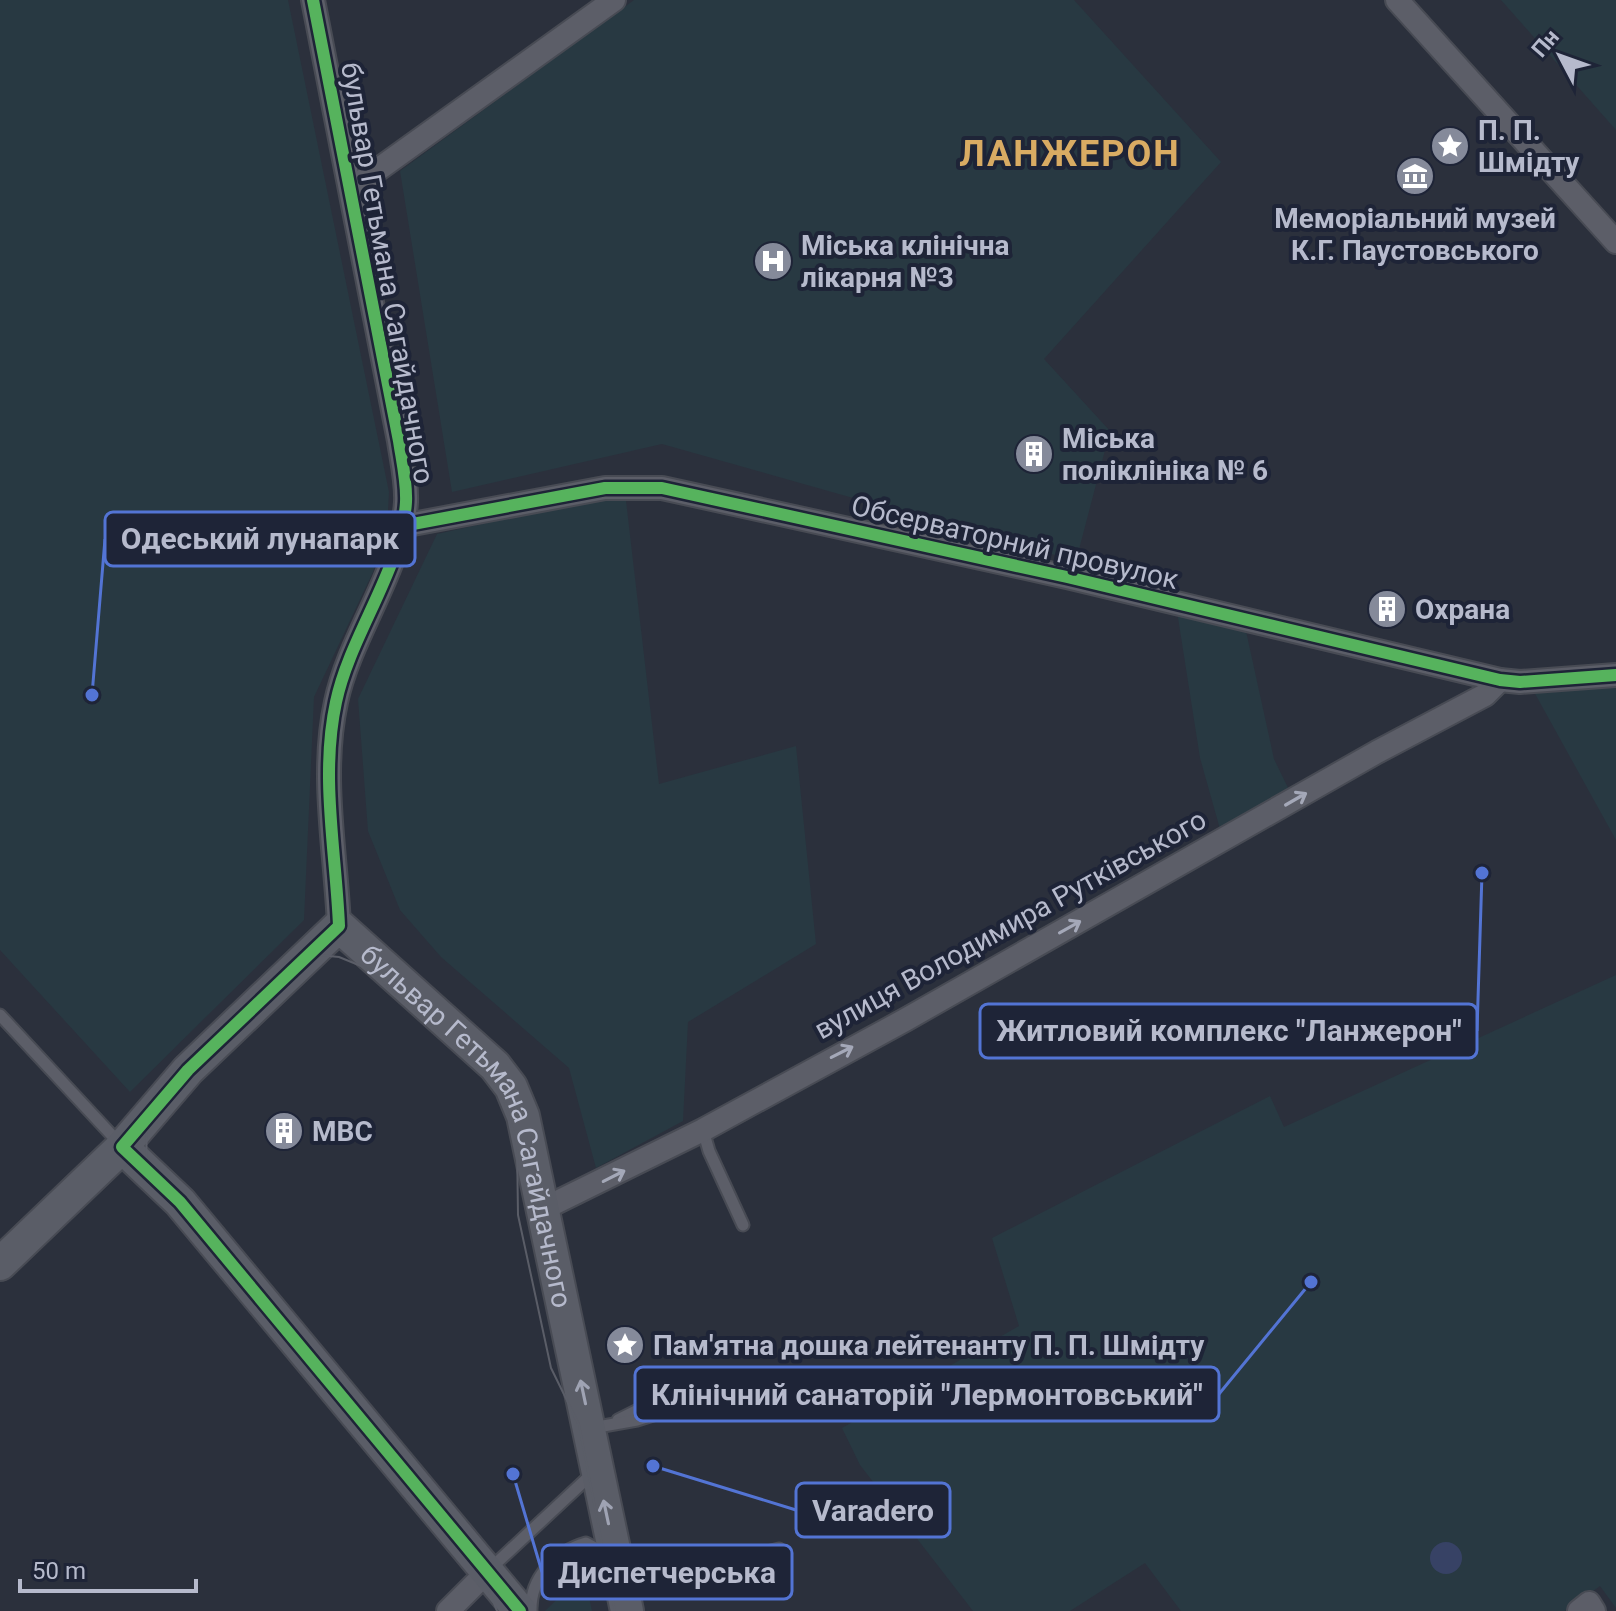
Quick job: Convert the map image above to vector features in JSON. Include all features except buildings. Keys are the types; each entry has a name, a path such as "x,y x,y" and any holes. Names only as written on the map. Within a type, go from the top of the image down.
{"street":[{"name":"бульвар Гетьмана Сагайдачного","path":"313,0 402,464 406,502 402,526 345,666 330,730 327,761 339,926 495,1066 511,1087 523,1116 543,1209 599,1427 597,1468 622,1588"},
{"path":"351,189 614,0"},
{"path":"1397,0 1616,242"},
{"name":"Обсерваторний провулок","path":"402,526 605,488 662,488 1067,577 1500,680 1616,675"},
{"name":"вулиця Володимира Рутківського","path":"543,1209 703,1130 1485,695 1500,680"},
{"path":"0,1264 134,1157 188,1070 339,926"},
{"path":"134,1157 267,1305 520,1611"},
{"path":"448,1611 482,1566"}],"lane":[{"path":"0,1015 134,1157"},
{"path":"703,1130 709,1151 743,1225"},
{"path":"599,1427 637,1420 707,1398"},
{"path":"599,1427 648,1405"},
{"path":"482,1566 597,1468"},
{"path":"531,1611 536,1579 571,1548 586,1543 602,1549 622,1588 779,1549"}],"shaded area":[{"path":"0,0 288,0 389,492 387,529 373,572 314,697 304,920 130,1092 0,950"},
{"name":"Міська клінічна лікарня №3","path":"634,0 1074,0 1221,162 1044,359 1110,431 1076,561 662,444 452,492 400,171"},
{"path":"1501,0 1616,0 1616,130"},
{"path":"625,492 659,784 796,746 816,944 688,1022 683,1121 596,1168 569,1068 441,957 400,910 368,831 358,699 437,534"},
{"path":"1176,605 1244,622 1274,759 1293,798 1220,829 1200,758"},
{"path":"1616,686 1616,840 1533,690"},
{"path":"1616,975 1616,1608 1600,1586 1565,1611 1181,1611 1145,1563 1070,1611 973,1611 860,1465 842,1428 1019,1326 992,1238 1270,1096 1284,1127"},
{"path":"584,1573 592,1611 545,1611"}],"water":[{"path":"1446,1542 1458,1546 1462,1558 1458,1570 1446,1574 1434,1570 1430,1558 1434,1546"}],"tram line":[{"path":"146,1167 147,1115 160,1083 272,973 292,959 309,954 339,957 366,968 489,1074 504,1099 517,1145 518,1215 551,1368 579,1425 615,1611"},
{"path":"477,1560 497,1611"}],"cycle path":[{"path":"313,0 399,441 406,494 395,552 343,677 331,730 330,814 339,926 188,1070 122,1147 180,1202 520,1611"},
{"path":"402,526 605,488 662,488 1067,577 1500,680 1520,682 1616,675"}],"place":[{"name":"П. П. Шмідту","path":"1450,146"},
{"name":"Меморіальний музей К.Г. Паустовського","path":"1415,176"},
{"name":"Міська клінічна лікарня №3","path":"773,261"},
{"name":"Міська поліклініка № 6","path":"1034,454"},
{"name":"Охрана","path":"1387,609"},
{"name":"Одеський лунапарк","path":"92,695"},
{"name":"Житловий комплекс \"Ланжерон\"","path":"1482,873"},
{"name":"МВС","path":"284,1131"},
{"name":"Клінічний санаторій \"Лермонтовський\"","path":"1311,1282"},
{"name":"Пам'ятна дошка лейтенанту П. П. Шмідту","path":"625,1345"},
{"name":"Varadero","path":"653,1466"},
{"name":"Диспетчерська","path":"513,1474"}],"district":[{"name":"ЛАНЖЕРОН","path":"1070,153"}]}
